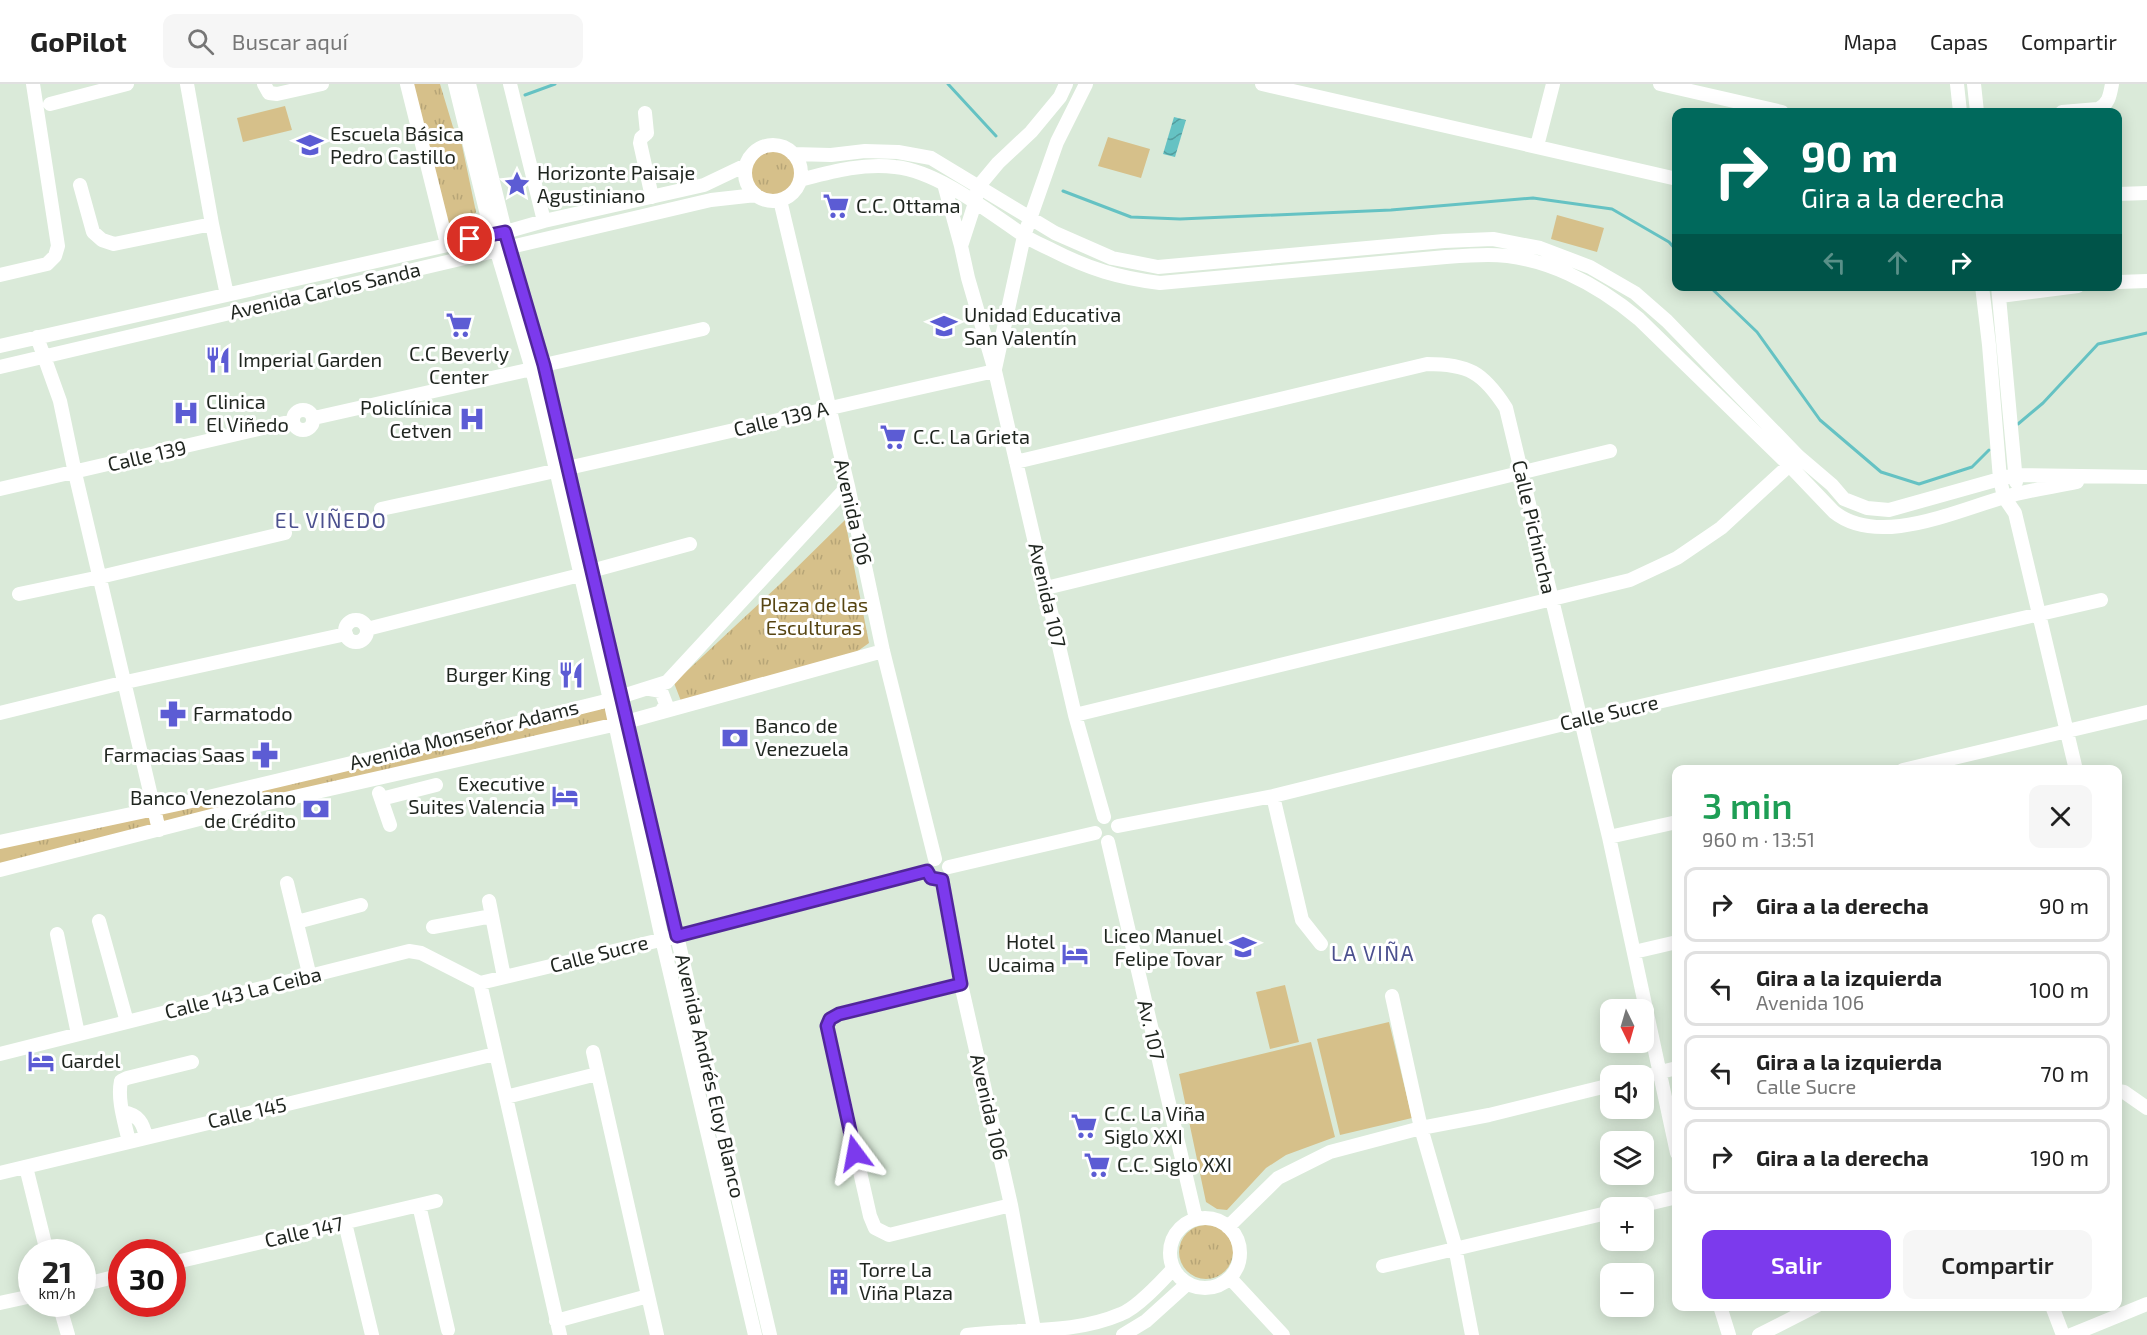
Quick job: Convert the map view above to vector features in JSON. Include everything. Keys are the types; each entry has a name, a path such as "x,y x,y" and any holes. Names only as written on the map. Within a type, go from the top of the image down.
{"street":[{"path":"0,275 47,264 55,256 58,246 33,84"},
{"path":"50,104 127,84"},
{"path":"187,84 227,294"},
{"path":"264,84 269,93 277,94 322,84"},
{"path":"406,84 447,244"},
{"name":"Avenida Andrés Eloy Blanco","path":"455,84 538,367 616,698 662,939 755,1335"},
{"name":"Avenida Andrés Eloy Blanco","path":"469,84 499,233"},
{"path":"510,84 544,221"},
{"path":"961,246 978,187 990,171 1031,132 1060,97 1066,84"},
{"path":"995,371 1024,236 1058,142 1086,84"},
{"path":"1262,84 1672,178"},
{"path":"1537,146 1553,84"},
{"path":"1660,84 1702,89 1768,108"},
{"path":"1957,84 1960,108"},
{"path":"1974,84 1977,108"},
{"path":"2100,108 2107,102 2112,84"},
{"path":"645,113 647,133 641,138 640,143 652,196"},
{"path":"776,145 793,154 799,163 800,180 793,193 780,200 764,199 756,195 747,185 746,165 753,153 763,147 776,145"},
{"path":"793,154 831,155 865,151 898,152 931,158 1055,234 1112,258 1158,267 1444,241 1509,240 1540,248 1590,267 1624,286 1666,321 1794,461 1840,517 1862,525 1898,527 2019,493 2103,477"},
{"name":"Avenida Carlos Sanda","path":"0,346 704,184 746,165"},
{"path":"800,180 854,167 896,167 927,174 1024,236 1088,267 1114,276 1160,283 1489,255 1511,257 1570,274 1597,287 1619,302 1794,461 1832,485 1844,499 1877,510 1910,505 2007,477 2147,477"},
{"name":"Avenida 107","path":"944,184 995,371 1075,715 1104,817"},
{"path":"81,185 93,232 102,240 114,244 212,224"},
{"path":"2122,194 2147,193"},
{"name":"Avenida Carlos Sanda","path":"0,367 723,197 756,195"},
{"name":"Avenida 106","path":"780,200 848,486 931,865"},
{"path":"1202,264 1204,279"},
{"path":"2122,282 2147,280"},
{"path":"1983,291 2007,477 2019,493 2015,513"},
{"path":"1999,291 2007,477 2004,497 2015,513 2075,765"},
{"path":"1654,333 1666,321"},
{"path":"538,367 703,329"},
{"path":"37,337 60,400 159,830"},
{"name":"Calle Pichincha","path":"1016,462 1426,364 1453,364 1477,373 1496,392 1506,408 1609,837 1672,1130"},
{"name":"Calle 139","path":"0,489 293,421 295,414 301,410 308,411 314,418 538,367"},
{"name":"Calle 139 A","path":"381,509 562,471 828,407 995,371"},
{"path":"1046,588 1610,451"},
{"path":"1075,715 1630,580 1677,558 1721,528 1794,461"},
{"name":"Avenida Monseñor Adams","path":"7,841 354,762 616,698 667,682 848,486"},
{"path":"19,594 285,533"},
{"path":"0,713 126,682 346,634 348,624 354,621 364,623 367,629 690,544"},
{"name":"Calle Sucre","path":"1118,826 1273,796 1580,720 2100,600"},
{"name":"Avenida Monseñor Adams","path":"0,870 374,779 621,723 883,651"},
{"path":"650,689 662,691 665,696 666,704 661,712"},
{"path":"1923,765 2147,711"},
{"name":"Avenida Andrés Eloy Blanco","path":"621,723 677,936 770,1335"},
{"path":"374,779 390,825"},
{"path":"381,799 436,785"},
{"path":"1273,796 1302,920 1321,944"},
{"path":"1104,817 1113,819 1118,826 1116,838 1108,842 1100,840 1095,833 1097,822 1104,817"},
{"path":"1609,837 1672,823"},
{"path":"946,873 942,859 931,865 931,878 1095,833"},
{"path":"7,841 21,865"},
{"name":"Av. 107","path":"1108,842 1196,1219"},
{"name":"Calle Sucre","path":"480,983 677,936 931,865"},
{"name":"Avenida 106","path":"946,873 961,984 1011,1205 1035,1333"},
{"path":"287,884 310,977"},
{"path":"489,901 504,977"},
{"path":"297,922 361,904"},
{"path":"434,927 492,916"},
{"path":"99,921 127,1022"},
{"path":"57,934 78,1034"},
{"path":"1634,952 1672,943"},
{"name":"Calle 143 La Ceiba","path":"0,1054 409,951 421,952 480,983"},
{"path":"480,983 560,1335"},
{"path":"961,984 839,1014 830,1019 827,1026 870,1216 875,1228 889,1235 1011,1205"},
{"path":"1392,996 1421,1128 1455,1248 1472,1335"},
{"path":"593,1052 657,1335"},
{"name":"Calle 145","path":"0,1173 495,1054"},
{"path":"129,1142 120,1089 123,1079 192,1062"},
{"path":"1654,1073 1672,1069"},
{"path":"506,1097 597,1074"},
{"path":"1228,1227 1278,1178 1329,1152 1421,1128 1489,1115 1600,1087"},
{"path":"2122,1092 2147,1108"},
{"path":"123,1112 140,1119 146,1137"},
{"path":"26,1167 43,1239"},
{"path":"1654,1202 1672,1198"},
{"name":"Calle 147","path":"186,1260 436,1201"},
{"path":"419,1205 448,1330"},
{"path":"1383,1266 1600,1215"},
{"path":"1212,1218 1228,1227 1235,1234 1240,1252 1239,1262 1230,1278 1220,1285 1209,1288 1198,1288 1187,1284 1173,1269 1170,1258 1170,1246 1174,1236 1181,1227 1196,1219 1212,1218"},
{"path":"345,1223 372,1335"},
{"path":"967,1335 1002,1331 1035,1333 1077,1328 1123,1314 1173,1269"},
{"path":"1230,1278 1283,1335"},
{"path":"1123,1335 1146,1321 1187,1284"},
{"path":"556,1321 648,1296"},
{"path":"0,1303 18,1299"},
{"path":"2071,1335 2147,1304"},
{"path":"1722,1311 1729,1335"},
{"path":"1759,1335 1806,1311"},
{"path":"2054,1311 2063,1335"},
{"path":"63,1317 68,1335"}],"green space":[{"path":"412,84 440,84 453,127 460,136 476,212 467,224 447,229"},
{"path":"285,106 292,130 243,142 237,118"},
{"path":"1108,137 1150,149 1141,178 1098,166"},
{"path":"768,149 778,149 793,159 797,173 793,187 787,193 778,197 768,197 753,187 749,178 749,168 759,153"},
{"path":"1557,215 1604,228 1597,252 1551,239"},
{"name":"Plaza de las Esculturas","path":"845,520 869,643 855,653 681,701 674,683"},
{"path":"610,700 615,724 0,870 0,843"},
{"path":"1285,985 1299,1042 1270,1049 1256,992"},
{"path":"1389,1022 1412,1118 1340,1135 1317,1039"},
{"path":"1311,1042 1335,1137 1286,1155 1266,1168 1227,1210 1217,1209 1206,1202 1179,1074"},
{"path":"1201,1225 1211,1225 1221,1229 1229,1237 1233,1252 1229,1267 1221,1275 1211,1279 1201,1279 1191,1275 1183,1267 1179,1257 1179,1247 1183,1237 1191,1229"}],"water":[{"path":"1174,117 1186,120 1175,157 1163,154"}],"waterway":[{"path":"525,95 555,84"},
{"path":"948,84 996,136"},
{"path":"1063,191 1131,217 1180,219 1391,210 1533,198 1612,209 1672,245"},
{"path":"1714,291 1757,332 1820,420 1881,472 1919,484 1972,467 1989,450"},
{"path":"2018,424 2043,403 2098,344 2147,333"}],"place":[{"name":"Escuela Básica Pedro Castillo","path":"310,145"},
{"name":"Horizonte Paisaje Agustiniano","path":"517,184"},
{"name":"C.C. Ottama","path":"836,206"},
{"name":"C.C Beverly Center","path":"459,325"},
{"name":"Unidad Educativa San Valentín","path":"944,326"},
{"name":"Imperial Garden","path":"218,360"},
{"name":"Clinica El Viñedo","path":"186,413"},
{"name":"Policlínica Cetven","path":"472,419"},
{"name":"C.C. La Grieta","path":"893,437"},
{"name":"Burger King","path":"571,675"},
{"name":"Farmatodo","path":"173,714"},
{"name":"Banco de Venezuela","path":"735,738"},
{"name":"Farmacias Saas","path":"265,755"},
{"name":"Executive Suites Valencia","path":"565,796"},
{"name":"Banco Venezolano de Crédito","path":"316,809"},
{"name":"Liceo Manuel Felipe Tovar","path":"1243,947"},
{"name":"Hotel Ucaima","path":"1075,954"},
{"name":"Gardel","path":"41,1061"},
{"name":"C.C. La Viña Siglo XXI","path":"1084,1126"},
{"name":"C.C. Siglo XXI","path":"1097,1165"},
{"name":"Torre La Viña Plaza","path":"839,1282"}],"district":[{"name":"EL VIÑEDO","path":"331,521"},
{"name":"LA VIÑA","path":"1373,954"}],"route":[{"path":"470,239 505,232 544,365 677,936 927,871 931,878 942,880 961,984 839,1014 830,1019 827,1026 855,1153"}]}
